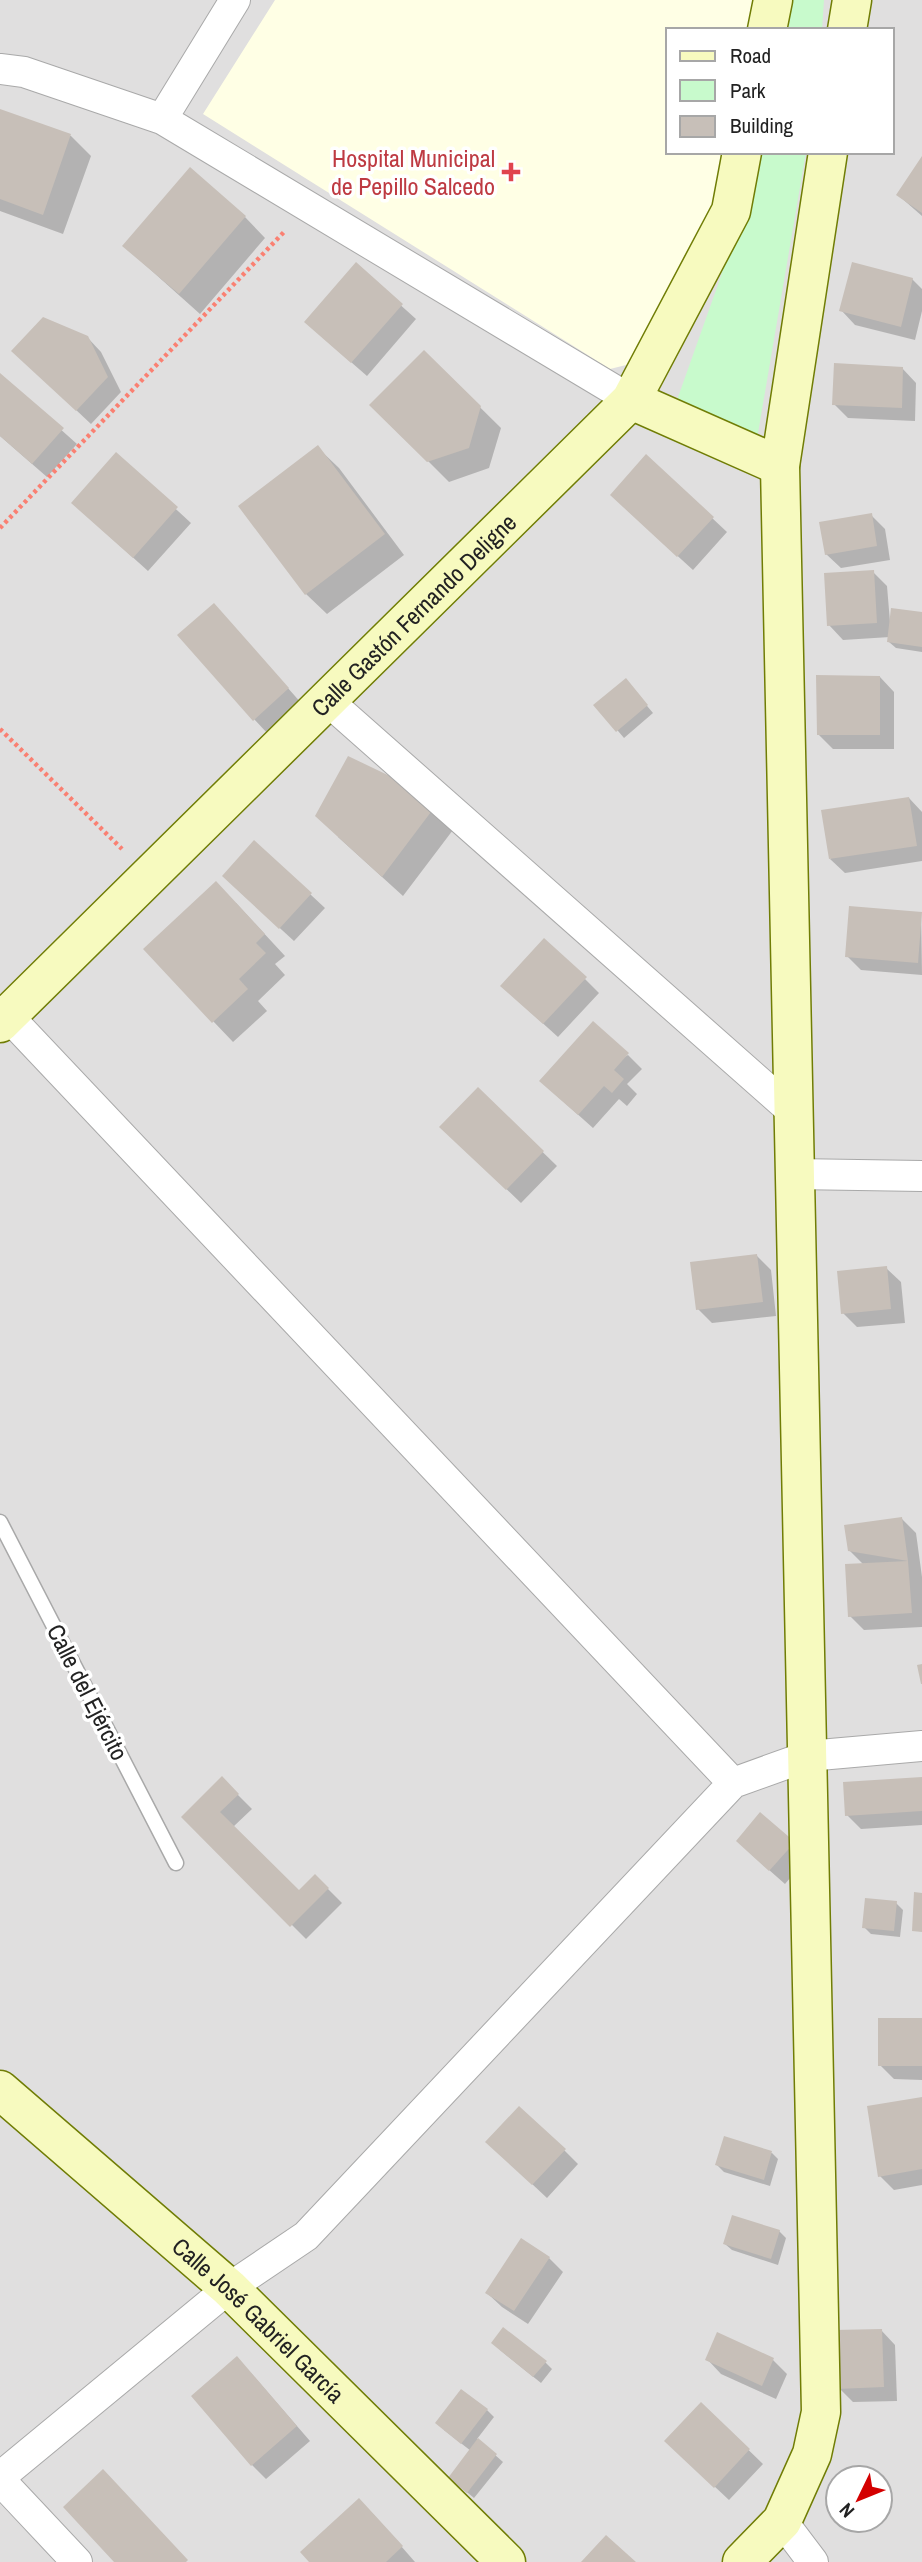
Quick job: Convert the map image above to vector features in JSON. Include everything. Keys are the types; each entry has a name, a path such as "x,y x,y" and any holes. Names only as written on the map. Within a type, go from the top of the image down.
{"street":[{"path":"162,119 236,0"},
{"path":"767,28 772,0"},
{"path":"847,28 852,0"},
{"path":"0,69 24,72 162,119 631,400 780,466"},
{"name":"Calle Gastón Fernando Deligne","path":"4,1019 151,878 631,400 731,211 742,154"},
{"path":"742,2562 782,2521 812,2454 821,2412 780,466 828,154"},
{"path":"328,701 792,1111"},
{"path":"4,1019 733,1783"},
{"path":"794,1174 922,1176"},
{"path":"78,2562 0,2478 229,2288 306,2236 733,1783 808,1756 922,1746"},
{"name":"Calle José Gabriel García","path":"0,2090 229,2288 506,2562"},
{"path":"782,2521 813,2562"}],"lane":[{"name":"Calle del Ejército","path":"0,1522 176,1863"}],"path":[{"path":"0,528 309,206"},
{"path":"0,729 151,878"}],"shaded area":[{"path":"0,0 922,0 922,2562 0,2562"},
{"name":"Hospital Municipal de Pepillo Salcedo","path":"275,0 761,0 758,28 666,28 666,154 731,154 723,191 634,363 610,369 203,114"}],"green space":[{"path":"788,0 824,0 822,28 786,28"},
{"path":"755,154 806,154 757,439 677,400 721,276"}],"building":[{"path":"0,109 71,134 43,215 0,199"},
{"path":"922,156 922,213 896,195"},
{"path":"190,167 246,216 179,294 122,246"},
{"path":"356,262 403,304 351,363 304,322"},
{"path":"852,262 913,278 901,327 839,311"},
{"path":"43,317 88,336 108,377 76,411 11,351"},
{"path":"424,350 481,406 469,448 427,462 369,405"},
{"path":"834,363 903,367 902,408 832,405"},
{"path":"0,373 64,428 32,464 0,436"},
{"path":"318,445 385,534 305,595 238,506"},
{"path":"116,452 178,507 133,558 71,503"},
{"path":"646,454 714,517 677,557 610,495"},
{"path":"872,513 877,546 825,555 819,522"},
{"path":"874,570 877,623 827,626 824,573"},
{"path":"214,603 289,688 253,721 177,635"},
{"path":"891,608 922,612 922,647 887,642"},
{"path":"816,675 880,676 880,735 817,735"},
{"path":"626,678 648,705 616,732 593,705"},
{"path":"348,756 440,800 382,877 315,816"},
{"path":"909,797 917,846 829,859 821,810"},
{"path":"254,840 312,893 279,929 222,876"},
{"path":"216,881 265,934 256,943 266,953 239,979 248,989 212,1023 143,949"},
{"path":"849,906 922,912 918,963 845,957"},
{"path":"544,938 587,977 543,1024 500,986"},
{"path":"593,1021 629,1053 614,1070 624,1079 612,1093 604,1086 578,1115 539,1081"},
{"path":"478,1087 544,1151 506,1190 439,1127"},
{"path":"757,1254 763,1302 696,1310 690,1262"},
{"path":"887,1266 891,1309 841,1314 837,1271"},
{"path":"902,1517 908,1561 848,1551 844,1525"},
{"path":"908,1561 912,1613 848,1617 845,1564"},
{"path":"922,1664 922,1684 921,1684 917,1665"},
{"path":"222,1776 239,1794 220,1812 299,1890 315,1874 329,1888 290,1927 181,1817"},
{"path":"922,1777 922,1811 845,1816 843,1782"},
{"path":"760,1812 795,1842 769,1871 736,1841"},
{"path":"914,1892 922,1893 922,1932 912,1931"},
{"path":"865,1898 897,1901 894,1931 862,1928"},
{"path":"878,2018 922,2018 922,2066 878,2066"},
{"path":"922,2097 922,2169 878,2177 867,2106"},
{"path":"519,2106 566,2149 532,2185 485,2142"},
{"path":"724,2136 772,2151 764,2180 715,2165"},
{"path":"732,2215 780,2230 771,2259 723,2244"},
{"path":"521,2238 550,2257 514,2311 485,2293"},
{"path":"503,2327 547,2361 533,2377 491,2343"},
{"path":"882,2329 884,2387 837,2389 834,2330"},
{"path":"717,2332 774,2358 762,2386 705,2360"},
{"path":"237,2356 297,2426 251,2466 191,2396"},
{"path":"461,2389 488,2409 461,2444 435,2423"},
{"path":"701,2402 750,2449 714,2488 664,2441"},
{"path":"478,2438 497,2454 467,2493 448,2478"},
{"path":"103,2469 188,2560 186,2562 114,2562 63,2507"},
{"path":"359,2498 403,2546 386,2562 309,2562 300,2552"},
{"path":"606,2535 636,2562 581,2562"}],"place":[{"name":"Hospital Municipal de Pepillo Salcedo","path":"511,172"}]}
